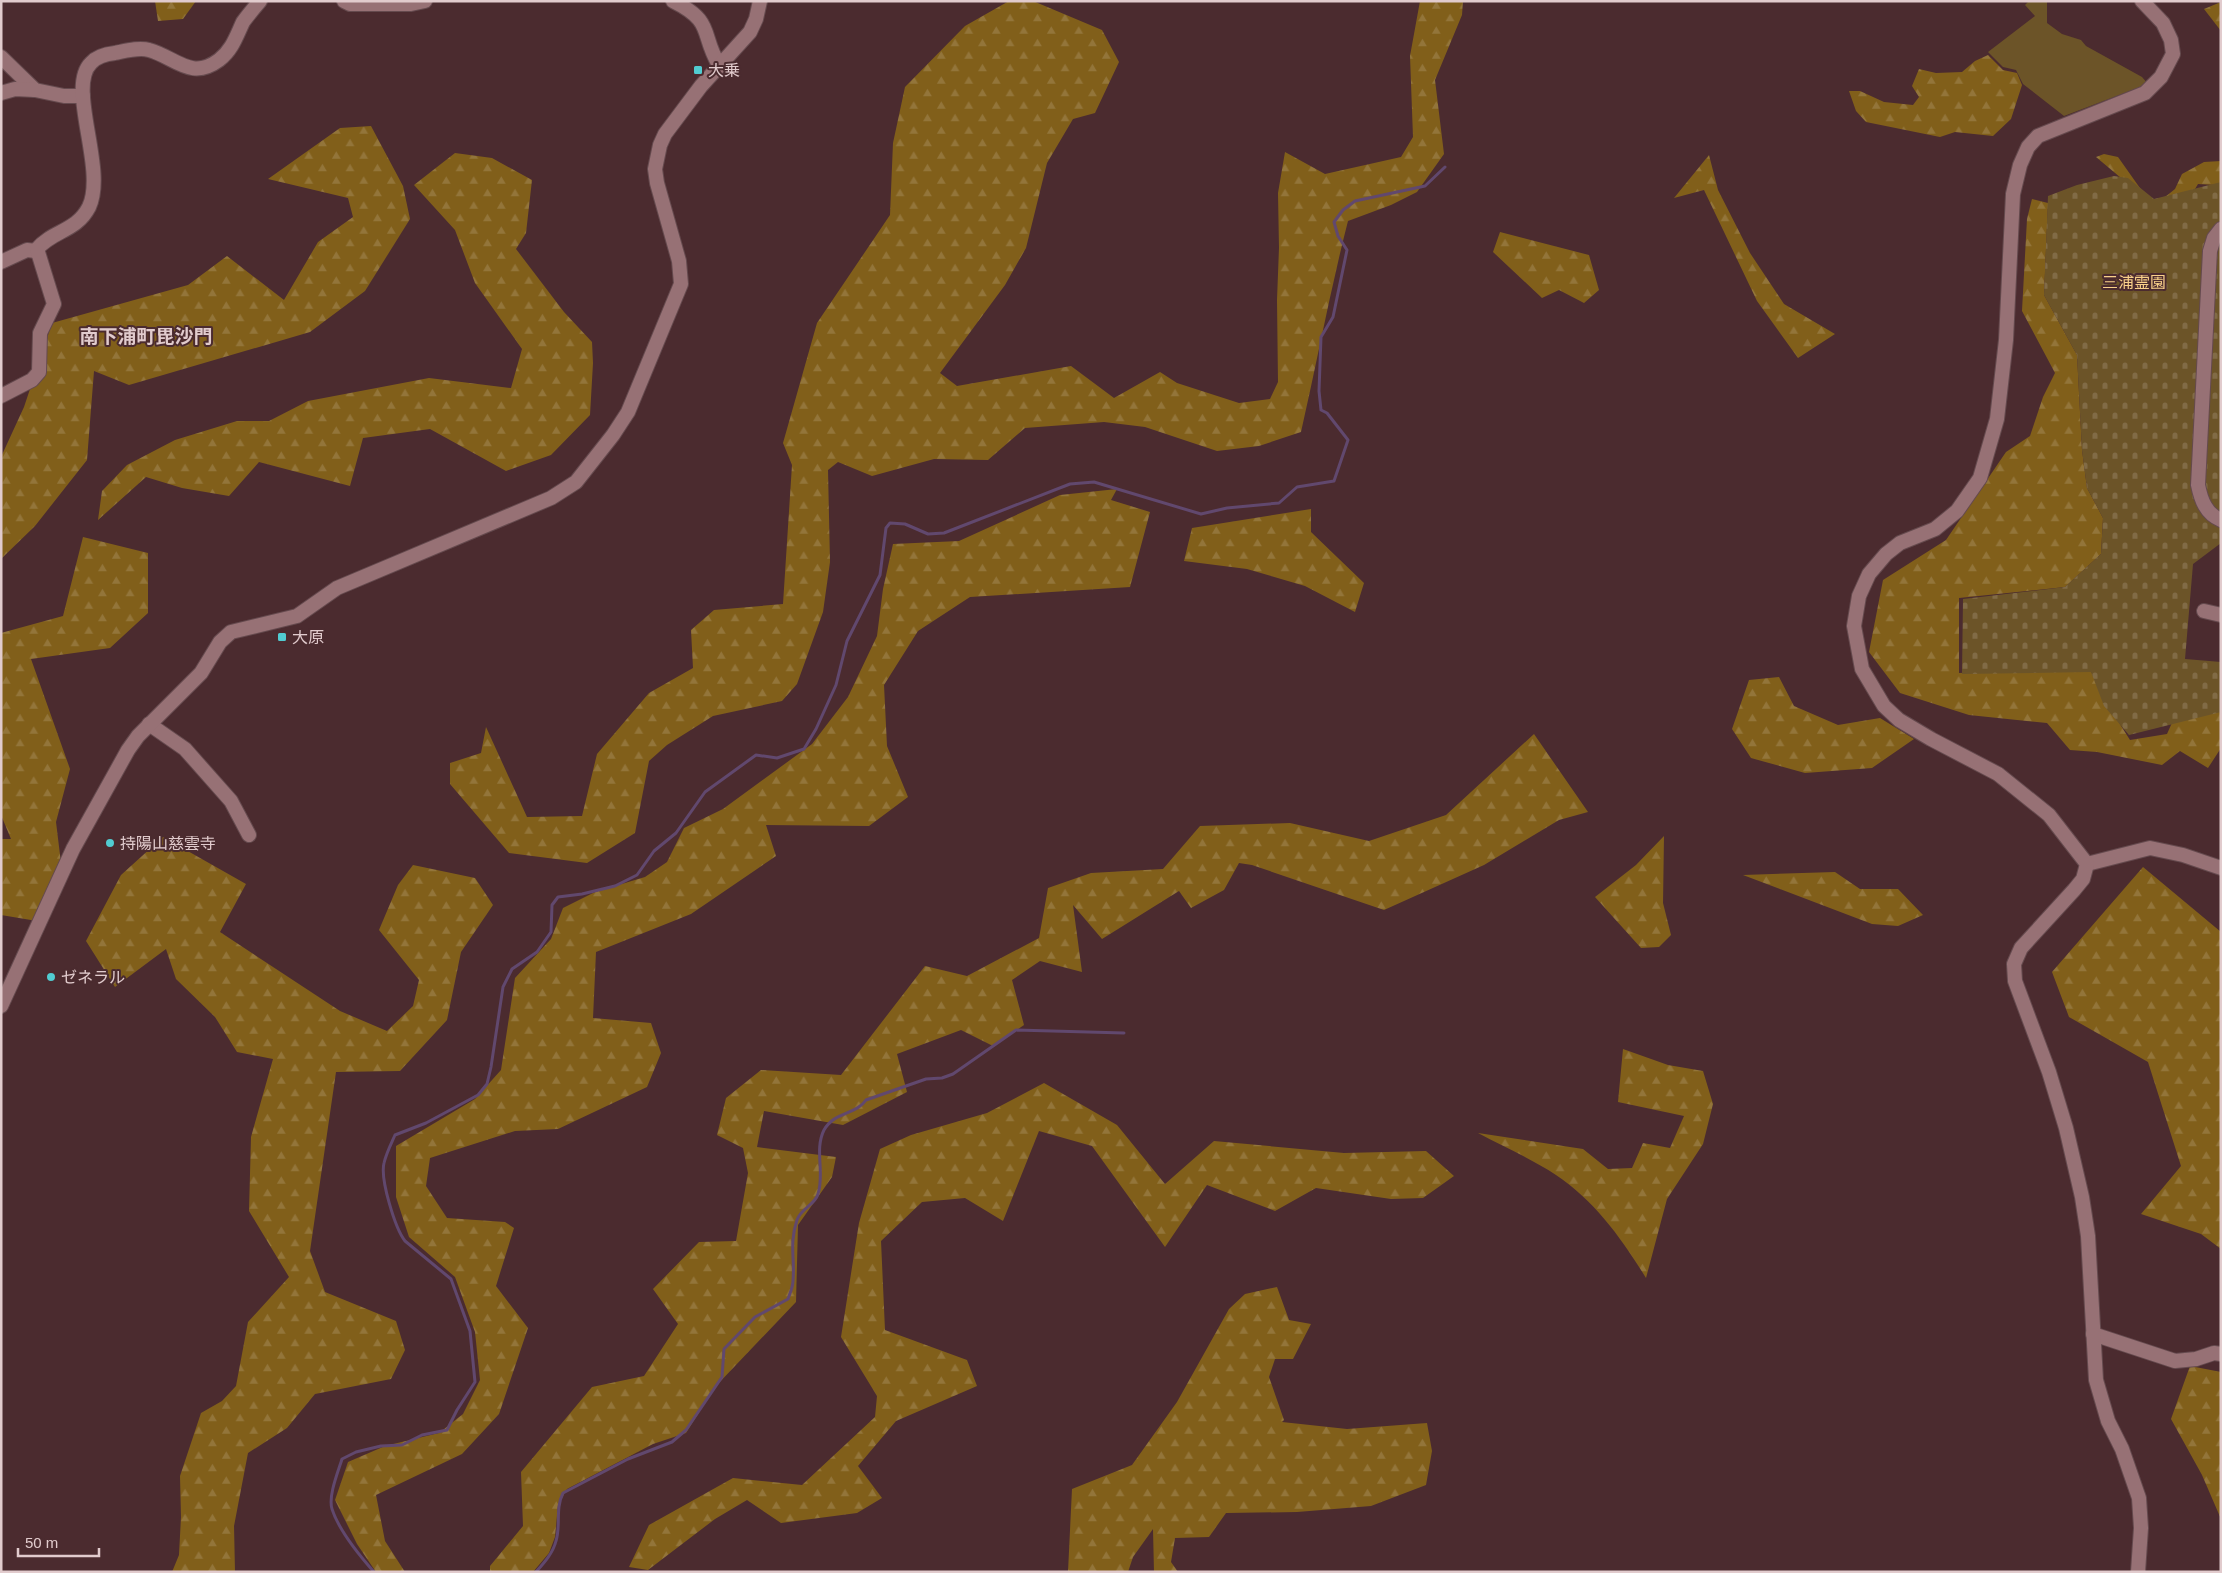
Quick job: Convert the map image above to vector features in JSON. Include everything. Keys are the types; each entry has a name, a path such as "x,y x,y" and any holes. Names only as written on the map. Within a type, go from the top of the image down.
{"street":[{"path":"36,251 47,239 74,226 84,215 92,201 95,184 83,96 83,78 88,66 96,58 107,54 147,49 185,67 202,68 213,64 230,50 243,23 260,1"},
{"path":"344,1 350,4 411,4 425,1"},
{"path":"673,1 691,10 701,20 707,32 711,51 719,66"},
{"path":"1,1006 73,849 128,750 149,724 201,672 220,642 231,632 297,616 337,588 551,498 576,482 622,422 628,412 681,284 681,274 657,184 655,169 657,156 665,134 701,86 750,32 756,19 760,1"},
{"path":"2087,864 2048,815 1998,774 1899,720 1884,706 1862,669 1854,626 1859,596 1869,574 1880,561 1900,543 1935,529 1957,511 1980,478 1997,419 2006,340 2013,194 2020,165 2028,147 2038,136 2145,93 2161,77 2173,54 2171,40 2163,23 2142,1"},
{"path":"1,57 35,90"},
{"path":"1,93 15,89 35,90 64,96 83,96"},
{"path":"2221,229 2214,238 2210,251 2198,485 2200,497 2206,510 2221,520"},
{"path":"1,262 27,250 36,251"},
{"path":"1,396 32,380 39,372 40,333 54,304 36,251"},
{"path":"2204,611 2221,615"},
{"path":"149,724 185,749 231,801 249,836"},
{"path":"2087,864 2150,848 2183,855 2221,868"},
{"path":"2087,864 2083,879 2021,948 2014,964 2014,981 2052,1081 2066,1128 2082,1197 2088,1236 2093,1334 2100,1396 2108,1421 2122,1449 2138,1498 2141,1528 2138,1572"},
{"path":"2093,1334 2175,1361 2221,1354"}],"green space":[{"path":"155,1 196,1 183,19 158,21"},
{"path":"1009,1 1033,1 1102,30 1119,62 1095,113 1073,119 1047,163 1026,248 1005,285 940,373 957,386 1071,366 1114,398 1160,372 1177,383 1239,403 1270,399 1278,382 1278,193 1285,152 1325,174 1401,157 1413,137 1410,56 1420,1 1463,1 1462,15 1435,80 1444,154 1417,192 1391,205 1348,221 1301,432 1259,446 1217,451 1145,427 1104,422 1025,428 988,460 934,459 872,476 838,462 828,470 830,562 823,612 797,684 782,701 713,716 667,745 649,761 635,833 587,863 509,853 450,784 450,763 481,753 486,727 527,817 582,816 597,754 649,693 693,668 691,630 714,610 783,604 792,465 783,443 817,323 890,215 893,143 905,87 965,26"},
{"path":"2029,1 2047,1 2047,23 2062,34 2081,40 2086,46 2142,77 2148,84 2064,116 2023,84 2016,70 2003,67 1988,52 2035,16 2025,5"},
{"path":"2221,2 2221,31 2204,9"},
{"path":"1988,55 2003,70 2017,73 2022,85 2011,119 1993,136 1955,132 1940,137 1866,122 1856,111 1849,91 1860,91 1884,102 1913,105 1919,97 1912,86 1919,69 1936,73 1962,72 1975,61"},
{"path":"371,126 403,186 410,219 365,291 310,332 129,385 94,371 87,460 35,526 1,559 1,457 24,407 52,323 188,285 227,256 284,300 318,242 353,217 348,198 268,179 340,128"},
{"path":"455,153 492,158 532,180 526,233 516,249 564,312 592,342 593,363 590,415 551,455 506,471 430,429 363,438 350,486 259,462 229,496 182,488 146,477 98,520 102,491 127,465 175,440 237,421 269,421 308,401 429,378 511,388 522,349 475,283 455,230 414,185"},
{"path":"2104,154 2118,157 2147,198 2160,201 2175,189 2182,174 2204,162 2221,161 2221,183 2215,185 2198,184 2177,219 2169,224 2157,221 2153,212 2147,210 2127,183 2096,157"},
{"path":"1709,155 1718,190 1750,253 1784,304 1835,334 1798,358 1757,301 1704,190 1674,198"},
{"name":"三浦霊園","path":"2114,176 2128,178 2154,199 2221,182 2221,543 2193,564 2185,659 2221,662 2221,712 2129,735 2104,706 2091,672 1962,674 1963,599 2065,587 2101,554 2103,518 2087,488 2082,450 2077,355 2044,295 2048,196 2077,185"},
{"path":"2032,199 2048,203 2044,295 2077,355 2082,450 2087,488 2103,518 2101,554 2065,587 1959,598 1959,673 2090,669 2102,696 2130,740 2167,734 2179,707 2221,697 2221,748 2208,768 2180,751 2162,765 2097,752 2070,750 2047,723 1969,715 1900,693 1869,652 1883,580 1946,540 2006,452 2030,436 2043,397 2055,373 2022,311 2027,219"},
{"path":"1500,232 1589,255 1599,290 1584,303 1559,290 1542,298 1493,252"},
{"path":"1117,489 1111,500 1150,512 1130,587 970,597 918,631 884,685 887,746 908,797 869,826 766,825 776,856 691,914 596,952 593,1018 651,1023 661,1053 647,1087 558,1129 515,1131 430,1158 426,1186 447,1218 505,1222 514,1228 496,1286 528,1328 499,1414 462,1454 376,1495 385,1541 405,1572 376,1572 357,1544 335,1500 348,1462 385,1446 439,1433 463,1414 480,1380 475,1332 455,1277 409,1237 396,1197 396,1146 475,1099 501,1070 515,978 551,939 563,908 595,892 645,877 667,862 684,828 723,809 812,744 848,697 877,636 883,589 893,544 959,541 1060,495"},
{"path":"1311,509 1311,532 1364,583 1355,612 1305,586 1247,569 1184,561 1192,528"},
{"path":"83,537 148,553 148,613 110,648 31,659 70,769 56,822 61,863 37,921 1,915 1,839 11,839 1,815 1,633 63,616"},
{"path":"1779,677 1794,706 1838,725 1880,718 1914,739 1872,768 1805,773 1751,758 1732,729 1749,680"},
{"path":"1534,734 1588,812 1559,820 1484,865 1384,910 1252,865 1239,863 1224,890 1191,908 1179,891 1102,939 1073,905 1082,972 1040,961 1012,980 1024,1025 993,1046 961,1030 897,1054 907,1092 843,1125 764,1111 757,1147 836,1157 832,1177 798,1225 796,1302 715,1387 686,1433 653,1444 567,1489 558,1505 555,1537 549,1553 533,1572 490,1572 490,1566 523,1526 521,1472 592,1387 644,1376 678,1324 653,1289 699,1242 736,1241 748,1173 743,1148 717,1135 726,1098 761,1070 841,1075 925,966 967,976 1039,938 1048,888 1091,873 1163,869 1200,826 1290,823 1369,841 1446,815"},
{"path":"1664,836 1663,903 1671,935 1659,947 1641,948 1595,897 1636,865"},
{"path":"163,837 246,884 220,932 340,1011 387,1031 413,1006 419,980 379,930 398,885 413,865 475,878 493,905 461,952 447,1020 400,1071 336,1072 310,1251 325,1292 396,1321 405,1350 391,1379 315,1394 287,1428 248,1453 234,1526 235,1572 172,1572 179,1555 181,1517 180,1476 201,1413 222,1401 236,1386 248,1322 289,1277 249,1211 251,1137 273,1059 237,1052 215,1017 176,979 166,949 115,987 86,941 121,875"},
{"path":"2143,867 2221,932 2221,1249 2201,1234 2141,1214 2181,1166 2148,1062 2069,1017 2052,972"},
{"path":"1835,872 1860,889 1898,889 1923,915 1898,926 1872,924 1743,875"},
{"path":"1623,1049 1668,1065 1703,1071 1713,1104 1703,1144 1667,1199 1646,1278 1607,1222 1570,1185 1537,1164 1478,1133 1583,1149 1608,1169 1632,1168 1643,1143 1670,1148 1684,1116 1618,1102"},
{"path":"1044,1083 1117,1125 1165,1184 1214,1141 1344,1153 1426,1151 1454,1176 1423,1198 1391,1199 1316,1188 1275,1211 1207,1185 1165,1247 1092,1146 1039,1131 1003,1221 965,1198 922,1202 881,1241 885,1330 967,1360 977,1386 896,1421 858,1466 882,1498 857,1513 781,1523 747,1500 715,1519 648,1570 629,1567 649,1525 733,1478 802,1485 875,1417 877,1396 841,1337 859,1223 880,1149 911,1135 987,1113"},
{"path":"1277,1287 1289,1320 1311,1324 1293,1359 1275,1359 1269,1377 1284,1420 1282,1422 1347,1429 1427,1423 1432,1451 1426,1485 1371,1506 1297,1512 1226,1513 1209,1537 1175,1538 1171,1562 1178,1572 1154,1572 1153,1529 1133,1557 1128,1572 1068,1572 1072,1489 1132,1465 1177,1402 1229,1309 1245,1294"},
{"path":"2190,1366 2221,1372 2221,1519 2202,1475 2171,1419"}],"waterway":[{"path":"374,1572 344,1534 332,1509 332,1491 342,1459 356,1452 381,1446 402,1445 422,1435 447,1430 475,1382 470,1331 451,1279 405,1241 401,1235 386,1191 384,1163 395,1135 426,1123 478,1095 487,1084 503,987 512,969 537,952 551,932 552,905 558,897 582,894 615,886 637,875 654,851 676,833 705,792 756,755 777,758 804,749 816,729 836,685 847,641 880,575 886,528 890,523 905,524 928,534 944,533 1070,484 1094,482 1201,514 1227,508 1279,503 1297,487 1334,481 1348,440 1327,413 1321,410 1319,391 1321,337 1333,317 1347,250 1338,236 1334,222 1343,210 1355,201 1425,186 1445,167"},
{"path":"536,1572 548,1558 555,1545 559,1505 563,1493 628,1459 672,1442 686,1430 722,1377 724,1349 755,1317 788,1299 793,1283 793,1244 797,1220 818,1194 820,1186 821,1138 824,1130 834,1119 857,1108 866,1100 926,1079 942,1078 953,1074 1016,1030 1124,1033"}],"place":[{"name":"大乗","path":"698,70"},
{"name":"大原","path":"282,637"},
{"name":"持陽山慈雲寺","path":"110,843"},
{"name":"ゼネラル","path":"51,977"}],"district":[{"name":"南下浦町毘沙門","path":"146,336"}]}
